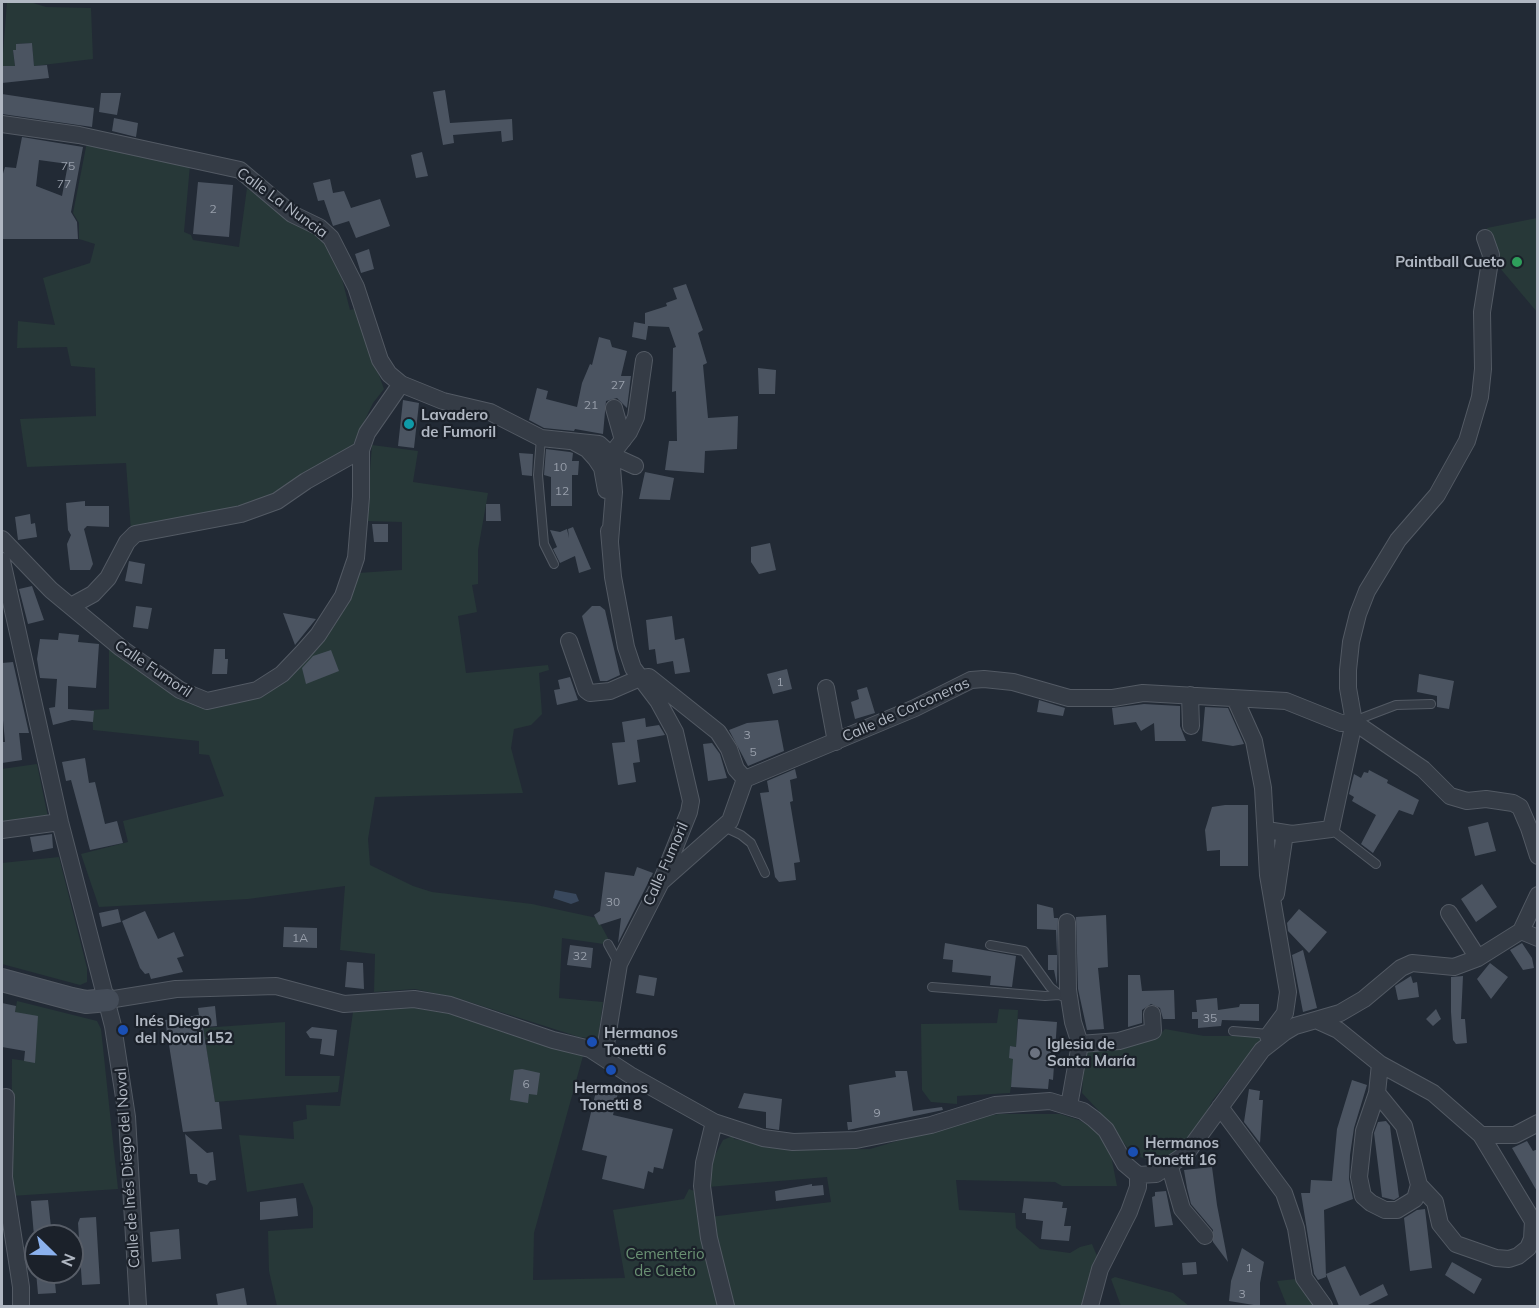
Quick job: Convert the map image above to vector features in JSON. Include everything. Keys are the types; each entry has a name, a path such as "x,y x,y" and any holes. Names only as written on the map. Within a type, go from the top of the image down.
{"main road":[{"path":"2,980 86,1002 108,1000"}],"street":[{"name":"Calle La Nuncia","path":"2,124 79,135 240,170 292,214 319,227 331,238 356,287 380,360 389,374 401,384"},
{"path":"1267,830 1284,832 1331,829 1354,722 1348,688 1348,670 1351,642 1358,614 1367,591 1398,540 1420,516 1443,485 1467,441 1480,397 1483,369 1482,312 1491,255 1485,238"},
{"path":"612,455 636,417 644,360"},
{"path":"401,384 442,401 490,412 542,438 599,444 612,455 636,466"},
{"name":"Calle Fumoril","path":"2,539 27,567 121,648 192,697 207,701 257,690 282,674 303,652 318,635 343,596 356,558 361,496 361,450 367,433 401,384"},
{"path":"614,408 623,440"},
{"name":"Calle Fumoril","path":"573,442 587,449 602,468 626,647 633,668 658,700 675,732 691,801 686,822 661,882 619,964 604,1056"},
{"path":"71,606 93,594 108,578 127,542 135,534 241,514 277,501 361,450"},
{"name":"Calle Fumoril","path":"610,541 614,492 612,455"},
{"name":"Calle de Inés Diego del Noval","path":"2,561 60,822 108,1000 127,1117 138,1306"},
{"path":"569,641 583,684 590,693 624,687 640,678 649,677 718,732 729,749 736,769 745,779 730,820 661,882"},
{"name":"Calle de Corconeras","path":"745,779 836,742 880,720 937,698 971,680 1000,680 1069,698 1113,698 1143,693 1286,702 1341,723 1354,722 1415,763 1450,796 1467,801 1486,800 1513,803 1520,807 1530,828 1538,856"},
{"name":"Calle de Corconeras","path":"826,688 836,742"},
{"path":"1190,695 1191,726"},
{"path":"108,1000 176,989 250,986 287,988 344,1004 414,999 450,1005 553,1040 590,1049 630,1075 714,1122 763,1138 824,1142 856,1140 903,1132 995,1105 1050,1101 1083,1111 1106,1130 1125,1164 1138,1175 1156,1173 1170,1167 1200,1138 1285,1013 1288,992 1268,875 1267,830 1254,741 1236,700"},
{"path":"2,830 60,822"},
{"path":"1273,910 1284,832"},
{"path":"1266,1041 1295,1026 1340,1013 1364,999 1401,968 1412,963 1454,967 1479,958 1521,931 1538,895"},
{"path":"1449,913 1479,958"},
{"path":"1067,922 1064,997 1080,1044 1069,1106"},
{"path":"1521,931 1538,938"},
{"path":"1080,1044 1119,1041 1154,1031 1152,1014"},
{"path":"1316,1020 1350,1038 1380,1064 1432,1093 1481,1135 1533,1221 1532,1239 1528,1248 1518,1256 1509,1259 1496,1258 1456,1244 1440,1224 1435,1202 1419,1185 1404,1126 1377,1093"},
{"path":"1380,1064 1377,1093 1364,1131 1360,1154 1359,1177 1363,1196 1385,1210 1397,1210 1415,1199 1419,1185"},
{"path":"6,1097 4,1177 21,1287 21,1306"},
{"path":"1220,1107 1284,1193 1296,1228 1304,1278 1324,1306"},
{"path":"714,1122 704,1163 702,1186 709,1238 726,1306"},
{"path":"1481,1135 1515,1135 1538,1123"},
{"path":"1170,1167 1182,1209 1205,1236"},
{"path":"1090,1306 1100,1269 1129,1212 1138,1188 1138,1175"}],"lane":[{"path":"542,438 538,475 544,544 554,564"},
{"path":"1354,722 1396,705 1431,705"},
{"path":"724,827 741,834 751,843 765,873"},
{"path":"1331,829 1376,864"},
{"path":"608,944 619,964"},
{"path":"990,945 1024,951 1064,997"},
{"path":"932,987 1064,997"},
{"path":"1233,1031 1266,1041"}],"green space":[{"path":"7,2 30,2 46,7 91,8 93,59 34,66 32,43 16,44 16,50 13,51 15,66 2,66"},
{"path":"87,142 190,165 184,232 191,235 193,240 239,247 247,188 287,220 323,237 341,275 350,310 354,309 357,314 384,389 373,403 351,449 298,488 249,507 131,531 126,463 27,467 20,419 96,416 95,368 71,366 67,347 17,348 18,321 55,325 43,278 90,263 95,244 79,239 79,223 73,213"},
{"name":"Paintball Cueto","path":"1537,218 1537,312 1499,267 1494,258 1487,228"},
{"path":"372,445 418,451 413,482 488,493 478,550 478,584 472,585 477,612 458,616 466,673 548,665 549,670 539,673 542,714 531,725 514,729 511,748 523,793 375,797 368,839 370,865 413,886 432,892 532,904 597,918 609,940 604,944 562,938 559,998 603,1002 598,1039 579,1037 457,998 415,989 374,992 375,954 340,950 345,886 248,899 99,907 81,854 128,842 123,821 224,796 209,755 199,754 199,741 93,730 92,710 109,709 109,643 186,701 263,693 358,573 402,570 402,522 366,521"},
{"path":"37,764 48,817 2,826 2,769"},
{"path":"59,857 87,968 87,982 80,985 2,964 2,863"},
{"path":"17,1001 97,1021 101,1029 118,1189 11,1196 12,1059 35,1062 15,1012"},
{"name":"Cementerio de Cueto","path":"408,1007 469,1017 583,1056 534,1233 533,1280 625,1278 613,1210 684,1199 689,1189 697,1192 700,1229 721,1306 277,1306 269,1271 268,1231 313,1228 313,1208 303,1183 247,1192 239,1135 294,1139 293,1122 307,1119 306,1105 340,1106 353,1012"},
{"path":"999,1009 1018,1010 1016,1047 1011,1046 1015,1059 1010,1093 957,1096 957,1104 931,1102 922,1090 921,1024 997,1023"},
{"path":"285,1022 285,1076 340,1076 338,1092 215,1102 203,1028"},
{"path":"1165,1029 1204,1036 1255,1036 1261,1039 1212,1101 1201,1123 1181,1147 1171,1155 1147,1159 1140,1157 1141,1154 1133,1149 1130,1151 1082,1093 1085,1048 1159,1035"},
{"path":"999,1114 1060,1114 1079,1120 1100,1132 1110,1150 1117,1186 1062,1186 1055,1182 956,1180 959,1210 1015,1213 1016,1228 1040,1249 1070,1253 1092,1244 1097,1256 1084,1306 731,1306 710,1217 831,1202 827,1177 708,1187 714,1157 723,1140 733,1136 734,1139 802,1150 870,1149 975,1118"},
{"path":"1115,1277 1173,1293 1189,1306 1121,1306 1111,1279"},
{"path":"1296,1279 1318,1306 1287,1306 1277,1281"}],"water":[{"path":"555,890 576,894 579,901 571,904 553,898"}],"building":[{"path":"32,43 34,66 47,65 49,78 2,83 2,66 15,66 13,50 16,50 16,44"},
{"path":"445,90 450,123 512,119 513,140 502,142 501,131 453,135 454,143 443,145 433,92"},
{"path":"101,93 121,93 117,115 99,112"},
{"path":"2,94 94,108 92,127 2,114"},
{"path":"114,118 138,123 136,137 112,131"},
{"path":"22,137 83,147 71,212 77,222 78,239 2,239 2,177 5,167 16,168","holes":["39,160 68,164 62,196 36,186"]},
{"path":"422,152 428,176 416,178 411,155"},
{"path":"330,179 333,193 344,191 351,208 380,199 390,226 356,238 349,221 333,226 324,200 318,201 313,183"},
{"path":"198,182 233,185 229,237 193,234"},
{"path":"369,249 374,269 361,273 355,254"},
{"path":"686,284 703,330 698,333 707,363 703,365 708,418 738,416 737,449 705,451 704,473 665,470 669,441 677,441 676,391 672,392 673,348 676,347 669,327 648,326 646,340 632,337 634,322 645,324 645,313 667,306 666,303 677,299 673,288"},
{"path":"599,337 610,340 612,347 627,351 621,376 631,376 627,408 617,398 606,401 603,434 575,429 574,431 544,428 529,420 537,388 548,391 546,399 577,407 582,383 590,364 592,365"},
{"path":"758,368 776,370 775,394 759,394"},
{"name":"Lavadero de Fumoril","path":"403,400 419,403 414,448 398,446"},
{"path":"546,449 573,453 572,461 579,461 578,475 572,475 572,506 551,506 551,477 544,475"},
{"path":"519,453 533,454 532,476 522,475"},
{"path":"645,472 674,478 670,500 639,499"},
{"path":"85,501 85,506 109,506 109,527 87,526 84,529 93,564 90,570 70,570 67,544 71,535 68,530 66,503"},
{"path":"486,504 500,504 501,521 486,521"},
{"path":"30,514 31,524 35,523 37,537 18,540 15,517"},
{"path":"372,524 388,524 388,542 374,542"},
{"path":"573,527 591,569 579,573 575,556 560,563 553,549 557,547 550,530 560,532 567,529 569,538 568,529"},
{"path":"770,543 776,570 759,574 751,562 751,547"},
{"path":"129,561 145,564 142,584 125,581"},
{"path":"32,586 44,620 28,624 19,589"},
{"path":"136,606 152,608 148,629 133,627"},
{"path":"592,606 600,606 605,610 620,675 607,681 600,681 582,616"},
{"path":"283,613 316,619 295,645"},
{"path":"672,616 675,640 684,638 690,672 675,674 673,661 657,664 655,649 649,650 646,620"},
{"path":"59,633 79,635 78,642 99,644 96,688 68,686 68,709 94,711 93,722 72,720 53,725 49,708 55,707 57,679 40,678 37,659 40,639 58,640"},
{"path":"214,649 225,649 225,659 228,659 227,674 212,674"},
{"path":"331,650 339,671 306,684 302,668 313,656"},
{"path":"13,662 29,733 19,733 22,760 2,763 2,742 5,742 2,663"},
{"path":"787,669 792,689 773,694 767,674"},
{"path":"1419,674 1454,681 1449,709 1437,707 1437,696 1417,692"},
{"path":"570,677 578,700 557,705 554,690 560,689 558,680"},
{"path":"867,687 875,713 855,719 851,702 859,699 857,690"},
{"path":"1039,700 1065,708 1063,716 1037,712"},
{"path":"1144,704 1180,706 1180,726 1186,741 1155,741 1154,723 1141,731 1136,722 1114,725 1112,708"},
{"path":"1205,707 1228,708 1244,744 1233,746 1202,741"},
{"path":"645,718 646,727 659,725 665,735 637,740 640,762 633,763 636,782 618,785 612,743 625,742 622,722"},
{"path":"778,720 784,751 748,766 729,730 747,723"},
{"path":"712,743 720,754 727,778 708,781 703,744"},
{"path":"85,758 89,783 95,782 105,824 117,821 123,843 90,850 71,780 66,781 62,762"},
{"path":"795,769 797,778 790,780 793,801 790,802 800,862 794,863 796,880 779,882 775,877 760,793 769,792 767,781"},
{"path":"1369,770 1388,780 1387,783 1419,800 1413,815 1399,810 1373,853 1361,844 1376,815 1352,801 1354,797 1349,794 1354,774 1361,778 1364,772 1368,773"},
{"path":"1248,805 1248,866 1220,866 1220,850 1207,851 1205,830 1212,807"},
{"path":"1488,822 1496,851 1475,856 1468,827"},
{"path":"52,834 53,848 33,852 30,837"},
{"path":"637,867 653,873 618,943 621,918 599,925 594,915 600,911 605,872 634,876"},
{"path":"1482,884 1497,907 1476,922 1461,899"},
{"path":"1037,904 1053,908 1054,918 1058,918 1057,985 1054,970 1048,970 1048,955 1057,955 1056,930 1037,929"},
{"path":"118,909 121,922 102,927 99,913"},
{"path":"1299,909 1327,932 1309,953 1288,931 1287,923"},
{"path":"145,911 158,939 174,932 184,956 177,958 183,972 151,979 149,973 145,974 140,968 122,921"},
{"path":"1106,915 1108,967 1098,968 1104,1029 1087,1030 1078,989 1076,917"},
{"path":"284,927 317,928 317,948 283,947"},
{"path":"945,943 1016,956 1012,987 990,985 991,976 952,972 953,960 943,959"},
{"path":"1522,943 1532,958 1534,968 1523,970 1510,950"},
{"path":"570,945 593,948 591,968 567,965"},
{"path":"1303,950 1317,1008 1303,1012 1292,955"},
{"path":"347,962 363,963 364,989 345,987"},
{"path":"1490,963 1508,977 1491,999 1477,979"},
{"path":"639,975 657,978 654,996 636,993"},
{"path":"1128,975 1140,975 1142,991 1174,990 1175,1019 1163,1019 1160,1008 1151,1004 1142,1010 1142,1023 1128,1027"},
{"path":"1411,976 1413,983 1417,982 1419,997 1398,1000 1395,986"},
{"path":"1463,976 1461,1019 1465,1019 1467,1043 1456,1044 1453,1040 1451,977"},
{"path":"1217,998 1218,1010 1239,1007 1240,1004 1259,1004 1259,1021 1222,1020 1221,1026 1198,1028 1198,1019 1192,1019 1192,1012 1197,1012 1196,1000"},
{"path":"2,1003 16,1006 15,1012 38,1016 35,1063 24,1061 25,1051 2,1047"},
{"path":"215,1006 217,1026 203,1027 215,1102 219,1102 222,1129 183,1132 165,1020 199,1015 198,1008"},
{"path":"1436,1009 1441,1019 1433,1026 1426,1019"},
{"name":"Iglesia de Santa María","path":"1018,1019 1057,1022 1053,1080 1049,1079 1048,1089 1011,1087 1013,1059 1009,1058 1010,1046 1016,1047"},
{"path":"312,1027 337,1030 334,1056 320,1054 322,1039 310,1038 306,1032"},
{"path":"522,1069 540,1073 537,1095 529,1094 528,1103 510,1100 514,1070"},
{"path":"895,1071 907,1071 913,1111 942,1107 943,1110 848,1130 847,1122 852,1122 849,1085 896,1077"},
{"path":"1352,1080 1367,1085 1354,1128 1350,1155 1349,1179 1353,1199 1324,1210 1326,1277 1318,1280 1314,1274 1301,1193 1310,1193 1311,1180 1332,1181 1337,1129"},
{"path":"598,1083 619,1088 613,1115 673,1129 663,1169 654,1167 653,1173 648,1171 644,1189 602,1179 607,1156 582,1150"},
{"path":"1249,1089 1260,1091 1259,1100 1263,1100 1260,1143 1244,1122"},
{"path":"744,1093 782,1099 779,1130 766,1128 766,1112 738,1108"},
{"path":"1386,1121 1390,1126 1399,1197 1394,1200 1382,1197 1374,1133 1378,1122"},
{"path":"185,1134 207,1153 213,1152 216,1180 210,1181 207,1185 198,1182 197,1174 190,1174"},
{"path":"1527,1141 1533,1151 1538,1149 1538,1193 1512,1148"},
{"path":"1212,1167 1228,1262 1213,1242 1213,1230 1191,1204 1184,1170"},
{"path":"812,1184 812,1186 823,1185 824,1195 776,1201 775,1191"},
{"path":"1166,1191 1173,1225 1155,1227 1152,1197 1155,1196 1155,1192"},
{"path":"296,1198 298,1216 260,1220 260,1202"},
{"path":"1024,1198 1063,1202 1062,1208 1067,1208 1064,1226 1071,1226 1069,1241 1041,1239 1043,1221 1026,1219 1026,1213 1022,1213"},
{"path":"48,1200 51,1224 33,1224 31,1201"},
{"path":"1425,1209 1432,1268 1410,1271 1404,1218 1417,1210"},
{"path":"96,1217 100,1284 82,1285 84,1284 84,1224 78,1224 80,1218"},
{"path":"179,1229 181,1259 152,1262 150,1232"},
{"path":"1242,1248 1264,1262 1260,1283 1260,1306 1229,1301 1231,1281"},
{"path":"1196,1262 1197,1274 1183,1275 1182,1263"},
{"path":"1452,1262 1482,1279 1474,1294 1445,1275"},
{"path":"1345,1266 1360,1296 1383,1284 1388,1295 1366,1306 1339,1306 1326,1274"},
{"path":"37,1284 55,1284 56,1293 38,1294"},
{"path":"244,1288 247,1306 218,1306 216,1294"}],"place":[{"name":"Paintball Cueto","path":"1517,262"},
{"name":"Lavadero de Fumoril","path":"409,424"},
{"name":"Inés Diego del Noval 152","path":"123,1030"},
{"name":"Hermanos Tonetti 6","path":"592,1042"},
{"name":"Iglesia de Santa María","path":"1035,1053"},
{"name":"Hermanos Tonetti 8","path":"611,1070"},
{"name":"Hermanos Tonetti 16","path":"1133,1152"}]}
